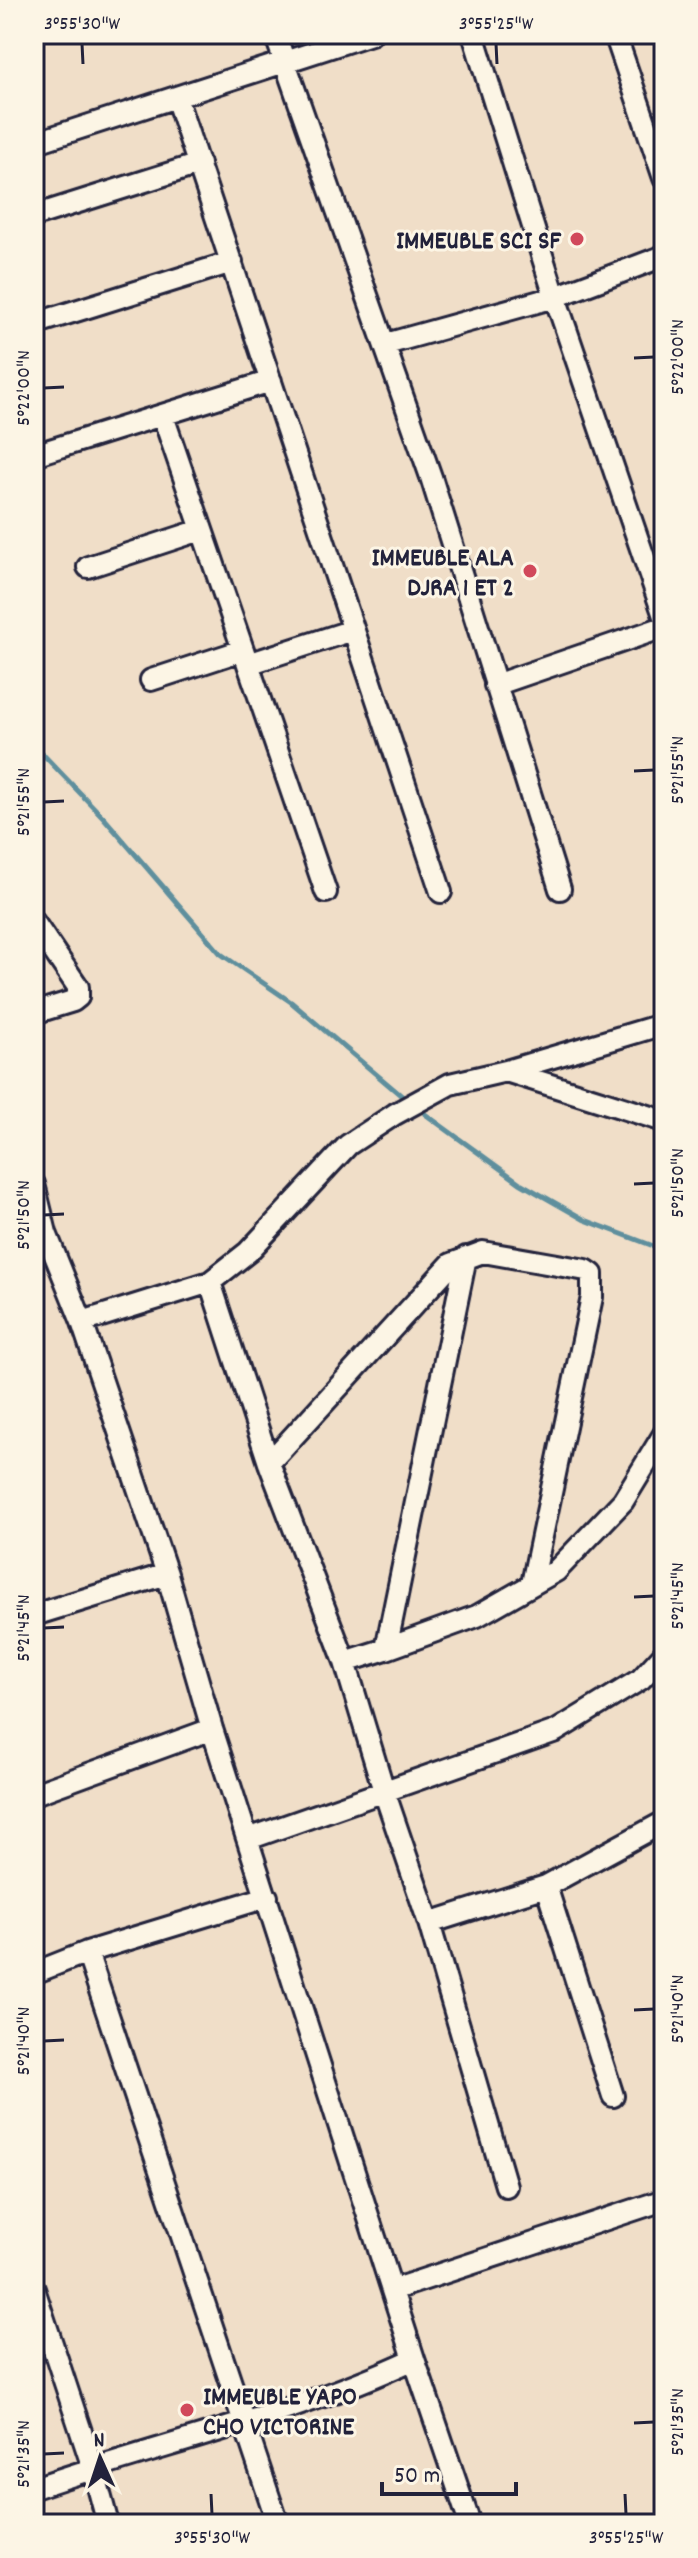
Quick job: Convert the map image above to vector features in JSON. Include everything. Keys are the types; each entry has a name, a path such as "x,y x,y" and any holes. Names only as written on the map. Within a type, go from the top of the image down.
{"street":[{"path":"275,34 431,477 560,889"},
{"path":"34,143 371,34"},
{"path":"473,34 555,297 664,616"},
{"path":"615,34 664,178"},
{"path":"176,97 441,892"},
{"path":"34,216 199,164"},
{"path":"386,344 555,297 664,256"},
{"path":"34,324 232,262"},
{"path":"34,455 271,381"},
{"path":"163,416 326,892"},
{"path":"88,567 201,530"},
{"path":"495,685 664,627"},
{"path":"151,680 353,630"},
{"path":"34,922 78,987 78,997 34,1013"},
{"path":"82,1322 210,1282 248,1252 348,1145 395,1114 450,1084 506,1071 664,1024"},
{"path":"506,1071 664,1121"},
{"path":"34,1184 46,1233 82,1322 167,1574 212,1729 470,2524"},
{"path":"269,1463 451,1264 483,1252 586,1270 594,1279 532,1584"},
{"path":"386,1649 466,1257"},
{"path":"210,1282 269,1463 345,1662 429,1923 506,2186"},
{"path":"345,1662 477,1616 556,1571 623,1501 664,1434"},
{"path":"34,1615 167,1574"},
{"path":"248,1839 556,1731 641,1679 662,1660"},
{"path":"34,1794 212,1729"},
{"path":"429,1923 546,1886 664,1822"},
{"path":"546,1886 613,2096"},
{"path":"34,1973 87,1952 267,1897"},
{"path":"87,1952 278,2524"},
{"path":"392,2290 664,2200"},
{"path":"34,2289 93,2468 108,2524"},
{"path":"34,2488 243,2424 377,2376 414,2359"}],"waterway":[{"path":"34,745 104,818 221,954 291,1002 403,1097"},
{"path":"425,1114 520,1183 585,1220 664,1250"}],"place":[{"name":"IMMEUBLE SCI SF","path":"577,239"},
{"name":"IMMEUBLE ALA DJRA 1 ET 2","path":"530,571"},
{"name":"IMMEUBLE YAPO CHO VICTORINE","path":"187,2410"}]}
